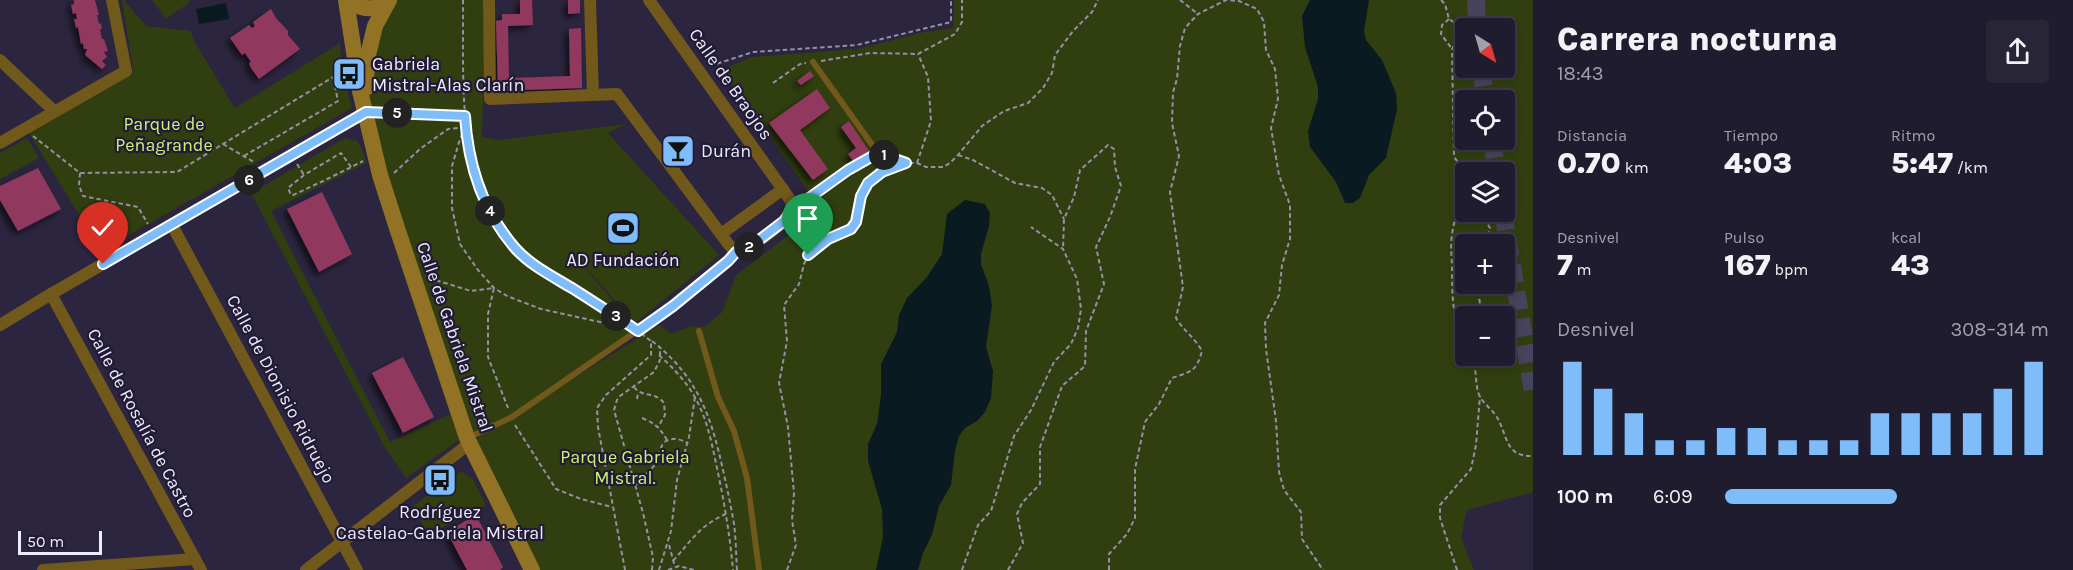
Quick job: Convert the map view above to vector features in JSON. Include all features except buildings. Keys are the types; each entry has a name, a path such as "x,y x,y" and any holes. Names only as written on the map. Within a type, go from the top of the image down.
{"street":[{"path":"0,143 126,72 112,0"},
{"name":"Calle de Gabriela Mistral","path":"348,0 358,6 371,9 389,0"},
{"name":"Calle de Gabriela Mistral","path":"348,0 358,81 383,183 469,440 532,570"},
{"name":"Calle de Gabriela Mistral","path":"366,109 367,59 375,26 389,0"},
{"path":"489,0 490,99 617,94 736,252 746,250 784,221 791,211"},
{"path":"590,0 593,94"},
{"name":"Calle de Braojos","path":"649,0 783,189 790,201 791,211"},
{"path":"0,60 54,111"},
{"path":"0,325 267,170 366,109"},
{"path":"721,234 783,189"},
{"name":"Calle de Dionisio Ridruejo","path":"172,225 357,570"},
{"name":"Calle de Rosalía de Castro","path":"51,294 198,565"},
{"path":"306,570 469,440"},
{"path":"43,570 198,565"}],"lane":[{"path":"791,211 848,170 878,153 813,62"},
{"path":"469,440 512,417 638,331 673,306 736,252"},
{"path":"699,331 718,397 734,431 747,478 759,570"}],"path":[{"path":"463,0 467,143 480,192 496,222 516,249 541,270 651,341 682,371 693,386 712,425 729,496 734,525 737,570"},
{"path":"708,67 753,52 857,45 951,22 951,0"},
{"path":"773,83 800,64 870,53 918,54 955,34 962,22 962,0"},
{"path":"878,153 926,167 942,167 950,163 982,126 1004,111 1028,103 1043,88 1052,73 1055,55 1073,31 1092,12 1098,0"},
{"path":"1180,0 1198,14"},
{"path":"1109,570 1109,554 1127,534 1135,518 1135,469 1145,422 1172,378 1188,373 1197,366 1202,351 1196,340 1182,328 1176,318 1183,287 1170,192 1179,156 1172,123 1173,92 1185,28 1198,14 1226,0 1239,1 1257,9 1264,22 1266,50 1275,69 1278,99 1271,128 1279,175 1290,205 1290,239 1282,265 1279,295 1265,323 1266,350 1276,421 1279,472 1284,490 1301,512 1302,538 1323,570"},
{"path":"1441,0 1445,4 1449,20 1455,23 1458,34 1452,50 1454,157 1458,162"},
{"path":"1449,20 1442,25 1442,34 1452,50"},
{"path":"917,163 931,121 928,77 918,54"},
{"path":"24,129 80,174 177,172 347,67"},
{"path":"244,156 338,100 333,77"},
{"path":"366,109 465,116"},
{"path":"383,183 448,129 466,127"},
{"path":"466,127 452,166 452,208 460,244 478,270 494,288 507,296 541,309 638,331"},
{"path":"223,144 267,170"},
{"path":"962,570 978,525 992,511 1014,436 1031,410 1054,362 1071,344 1078,328 1081,309 1077,279 1063,249 1064,219 1074,197 1080,170 1108,144 1114,149 1115,167 1121,186 1096,247 1104,284 1086,331 1085,366 1062,386 1040,447 1040,484 1022,503 1017,514 1023,543 1008,570"},
{"path":"340,153 351,167 293,195 288,188 304,175 340,153"},
{"path":"958,155 973,160 1015,183 1042,189 1052,195 1064,219"},
{"path":"787,570 796,546 792,520 794,493 788,427 779,383 787,341 784,305 799,284 808,255 828,239 851,229 856,222 861,196 868,183 882,172 906,163"},
{"path":"80,174 79,185 83,196 138,207 154,235"},
{"path":"1455,220 1451,237 1452,307 1455,317"},
{"path":"1031,227 1063,249"},
{"path":"413,274 471,291 494,288"},
{"path":"625,570 598,427 597,408 606,395 651,355 651,341"},
{"path":"652,570 653,557 636,485 614,410 616,400 620,396 657,369 660,348"},
{"path":"659,355 676,371 695,397 710,432 726,514 733,570"},
{"path":"1457,570 1440,518 1440,505 1471,469 1476,445 1480,396 1475,366"},
{"path":"634,387 638,393 637,399"},
{"path":"638,393 658,396 664,403 665,415 658,427"},
{"path":"1480,396 1498,417 1512,451 1523,456 1533,456"},
{"path":"659,570 668,542 677,480 687,443 695,397"},
{"path":"642,418 653,422 667,440"},
{"path":"636,485 654,466 663,443 667,440 680,439 687,443"},
{"path":"673,561 695,534 711,521 726,514"},
{"path":"668,542 675,567"},
{"path":"668,570 679,566 694,570"}],"green space":[{"name":"Parque de Peñagrande","path":"122,0 146,26 191,31 194,41 235,108 340,43 342,72 352,108 101,251 29,133 133,71"},
{"path":"152,0 188,0 190,2 166,19"},
{"name":"Parque Gabriela Mistral.","path":"396,0 486,0 482,137 497,140 626,124 608,133 719,255 635,323 571,251 638,331 535,402 659,325 672,334 691,326 705,327 722,312 736,275 822,210 721,70 752,57 858,49 924,32 953,28 954,0 1533,0 1533,492 1467,510 1461,537 1474,570 535,570 470,443 503,422 467,438 366,112 374,47"},
{"path":"27,138 39,158 0,179 0,153"},
{"path":"345,138 357,141 366,163 271,211 390,442 451,414 459,440 406,478 384,446 251,193"},
{"path":"461,471 473,479 486,505 428,535 413,506"}],"water":[{"path":"1310,0 1369,0 1364,31 1366,40 1382,60 1396,93 1397,109 1386,158 1369,175 1360,198 1353,203 1345,203 1336,182 1310,147 1308,131 1318,99 1318,87 1305,47 1302,16"},
{"path":"226,3 229,19 199,24 196,9"},
{"path":"965,200 985,204 990,213 981,264 989,286 992,306 986,347 993,371 991,398 985,412 977,421 965,428 959,436 951,485 939,506 932,535 918,570 876,570 883,537 882,509 868,461 868,444 877,424 881,395 881,364 897,332 899,315 907,298 927,277 942,254 947,214"}],"tunnel":[{"path":"1476,0 1477,18"},
{"path":"1483,78 1484,90"},
{"path":"1494,150 1495,162"},
{"path":"1505,222 1533,392"}],"place":[{"name":"Gabriela Mistral-Alas Clarín","path":"349,74"},
{"name":"Durán","path":"678,151"},
{"name":"AD Fundación","path":"623,228"},
{"name":"Rodríguez Castelao-Gabriela Mistral","path":"440,480"}],"route":[{"path":"103,264 366,112 465,116 467,143 480,192 496,222 516,249 541,270 638,331 673,306 736,252 746,250 784,221 791,211 848,170 878,153 906,163 882,172 868,183 861,196 856,222 851,229 828,239 808,255"}]}
